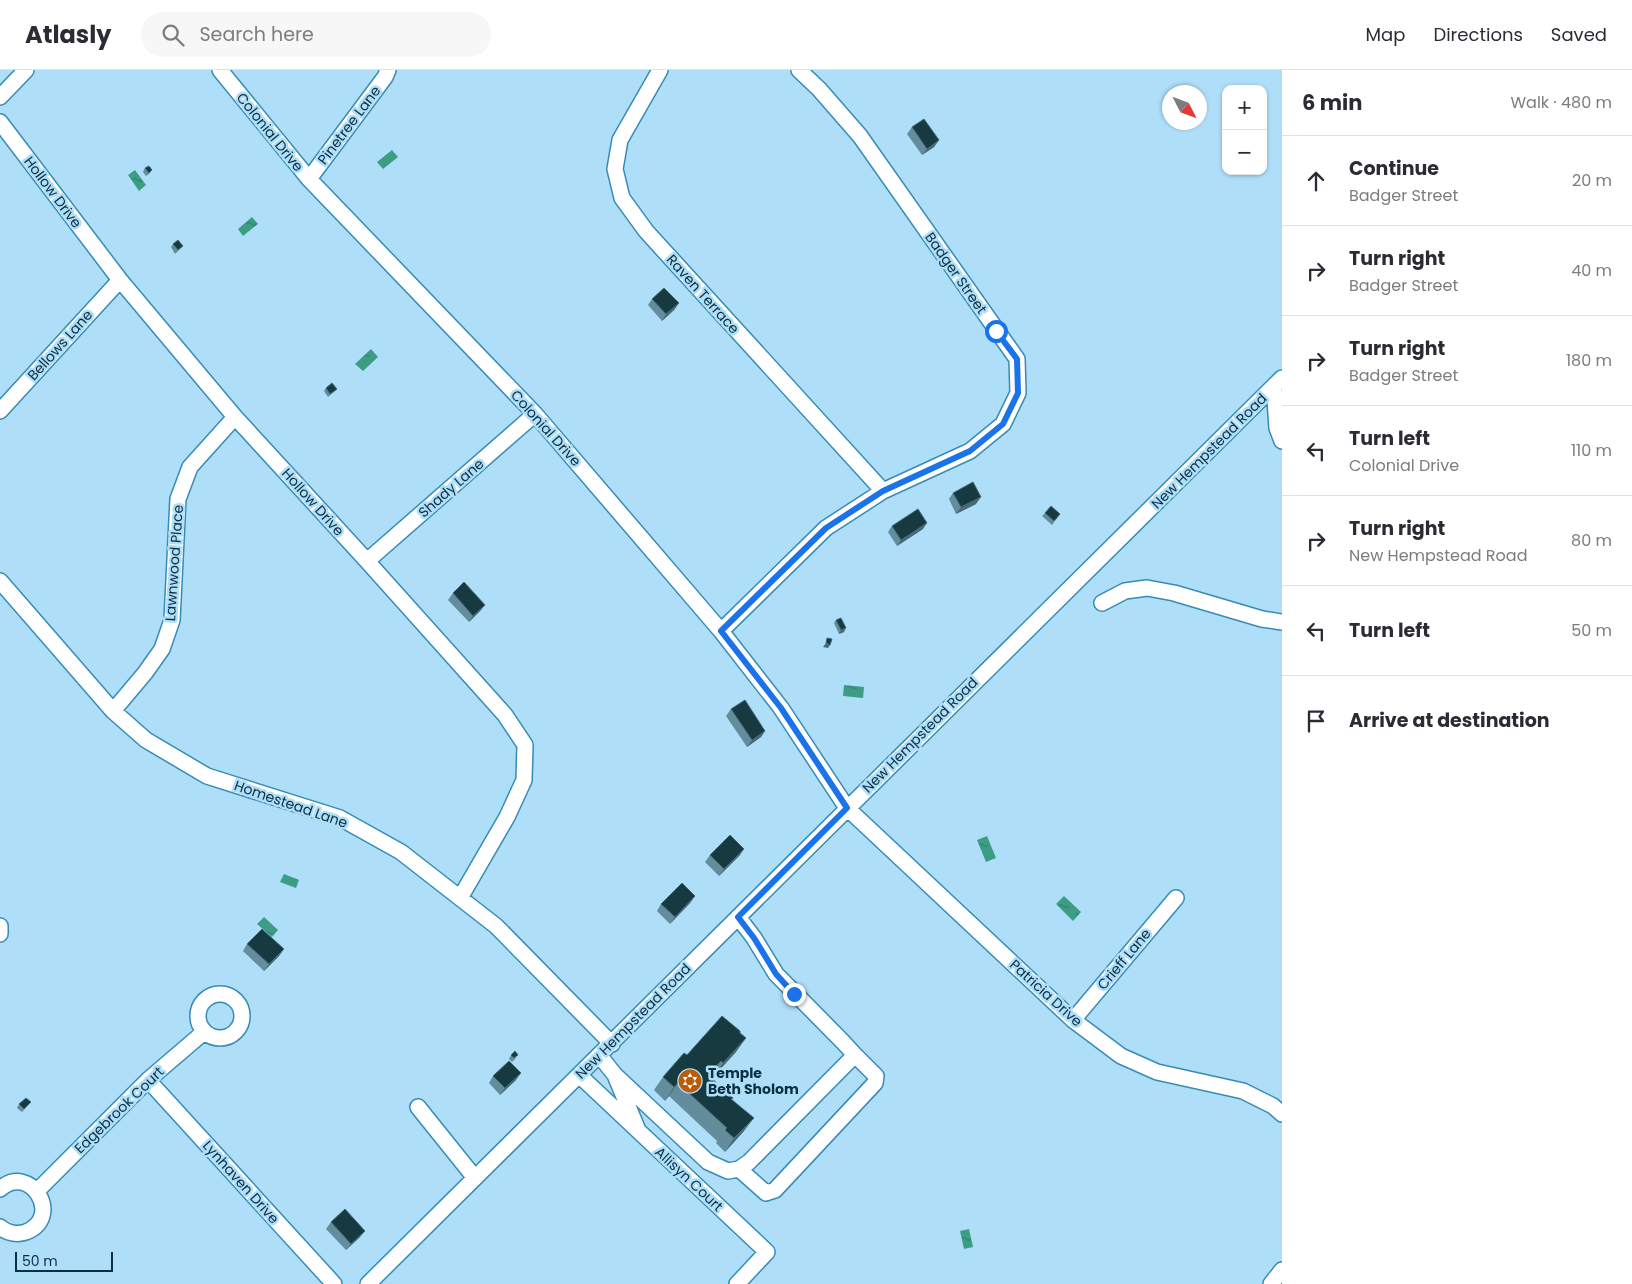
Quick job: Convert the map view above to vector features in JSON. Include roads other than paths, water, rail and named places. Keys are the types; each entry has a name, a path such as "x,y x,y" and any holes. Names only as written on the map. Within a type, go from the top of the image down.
{"street":[{"path":"0,97 26,70"},
{"name":"Colonial Drive","path":"220,70 309,179 535,414 721,631 781,708 847,808"},
{"name":"Pinetree Lane","path":"309,179 388,70"},
{"name":"Raven Terrace","path":"660,70 620,140 615,169 622,198 646,231 883,491"},
{"name":"Badger Street","path":"721,631 826,528 883,491 970,451 1003,424 1018,393 1017,359 860,136 819,89 799,70"},
{"name":"Hollow Drive","path":"0,122 120,280 236,416 505,716 525,745 524,780 508,816 460,898"},
{"name":"Bellows Lane","path":"0,411 120,280"},
{"path":"1278,382 1277,428 1282,441"},
{"name":"New Hempstead Road","path":"368,1284 1278,382"},
{"name":"Shady Lane","path":"367,561 535,414"},
{"name":"Lawnwood Place","path":"113,711 145,673 162,649 172,620 178,499 190,467 236,416"},
{"name":"Homestead Lane","path":"0,581 113,711 146,740 207,776 340,818 401,852 496,926 612,1044"},
{"path":"1102,603 1125,591 1153,589 1174,593 1262,619 1282,622"},
{"name":"Patricia Drive","path":"847,808 1072,1020 1121,1056 1157,1072 1243,1091 1273,1106 1282,1114"},
{"name":"Crieff Lane","path":"1072,1020 1176,898"},
{"path":"738,917 754,938 776,974 876,1076 875,1083 775,1190 766,1193 739,1169"},
{"path":"0,926 0,934"},
{"name":"Edgebrook Court","path":"37,1191 148,1080 204,1032"},
{"path":"599,1055 615,1075 708,1162 728,1171 739,1169 749,1162 855,1055"},
{"name":"Allisyn Court","path":"579,1075 767,1252 737,1284"},
{"path":"615,1075 640,1134"},
{"name":"Lynhaven Drive","path":"148,1080 334,1284"},
{"path":"418,1107 475,1178"},
{"path":"0,1189 11,1183 22,1182 37,1191 42,1201 43,1210 36,1226 23,1233 14,1234 0,1227"},
{"path":"1271,1284 1282,1270"}],"water":[{"path":"392,150 398,157 383,169 377,162"},
{"path":"135,170 146,185 139,191 128,175"},
{"path":"252,217 258,224 243,236 238,229"},
{"path":"371,349 378,357 363,371 355,364"},
{"path":"844,685 864,687 863,698 843,696"},
{"path":"987,836 996,858 986,862 977,840"},
{"path":"284,874 299,880 296,888 280,882"},
{"path":"1064,896 1081,912 1073,921 1056,904"},
{"path":"264,917 278,930 272,937 257,924"},
{"path":"969,1229 973,1247 964,1249 960,1231"}],"place":[{"name":"Temple Beth Sholom","path":"690,1081"}]}
